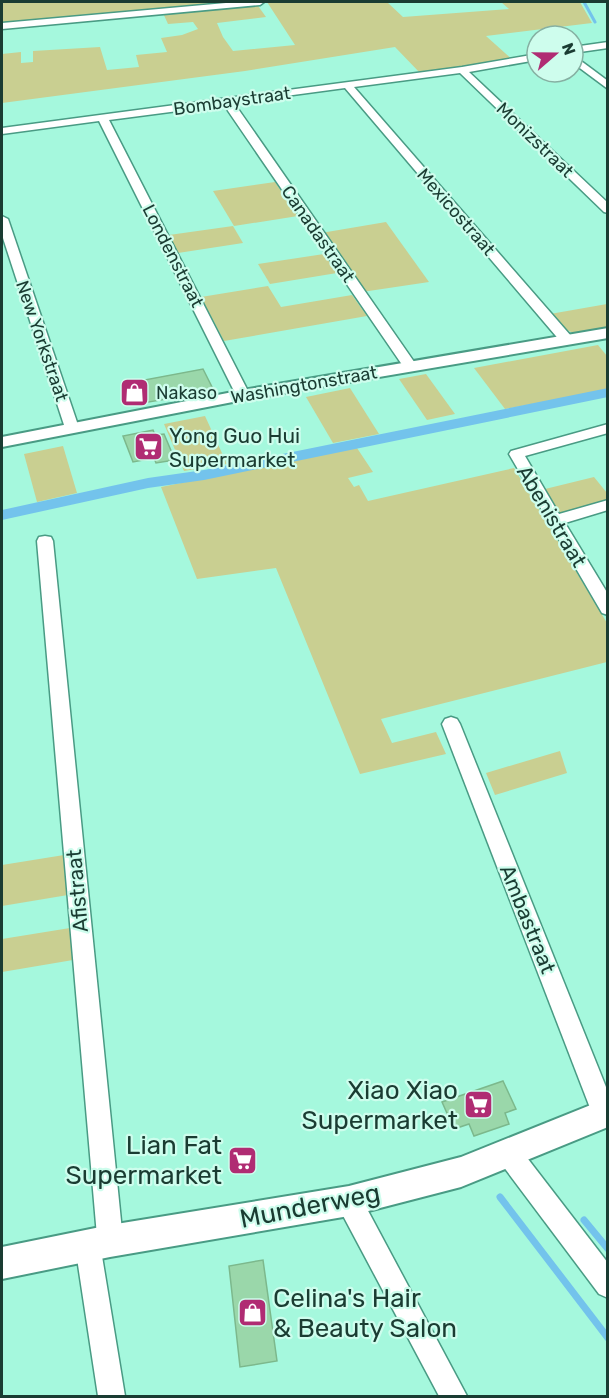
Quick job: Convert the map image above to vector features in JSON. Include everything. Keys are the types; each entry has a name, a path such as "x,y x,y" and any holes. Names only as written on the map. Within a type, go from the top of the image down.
{"street":[{"path":"2,26 260,2"},
{"path":"585,48 608,45"},
{"name":"Bombaystraat","path":"2,131 462,70 525,59"},
{"path":"585,68 608,86"},
{"name":"Monizstraat","path":"462,70 608,210"},
{"name":"Mexicostraat","path":"347,85 566,339"},
{"name":"Canadastraat","path":"227,101 410,366"},
{"name":"Londenstraat","path":"103,117 243,395"},
{"name":"New Yorkstraat","path":"2,219 72,428"},
{"name":"Washingtonstraat","path":"2,442 243,395 608,333"},
{"name":"Abenistraat","path":"608,428 516,454 555,520 600,580 608,609"},
{"path":"555,520 608,505"},
{"name":"Afistraat","path":"45,541 112,1396"},
{"name":"Ambastraat","path":"451,724 606,1113"},
{"name":"Munderweg","path":"2,1263 99,1243 350,1201 461,1172 606,1113"},
{"path":"509,1154 608,1286"},
{"path":"350,1201 454,1396"}],"green space":[{"path":"2,2 249,2 2,25"},
{"path":"267,2 387,2 403,17 509,9 501,2 580,2 592,23 525,24 525,31 486,36 514,61 421,74 395,47 245,71 2,103 2,54 21,52 21,63 33,62 33,51 100,47 107,70 139,67 136,55 167,52 161,38 182,35 198,29 193,22 168,24 163,13 256,3 266,17 217,23 233,51 295,45"},
{"path":"275,182 298,216 234,226 213,191"},
{"path":"386,222 429,282 362,292 321,233"},
{"path":"233,226 243,243 178,253 169,235"},
{"path":"324,254 337,273 270,284 258,264"},
{"path":"268,286 281,307 352,295 367,316 224,341 201,297"},
{"path":"607,304 607,330 575,333 563,328 550,314"},
{"path":"598,345 607,356 607,390 505,409 474,368"},
{"path":"426,374 455,414 427,420 399,379"},
{"path":"350,388 379,434 333,443 306,397"},
{"path":"205,416 227,464 184,471 164,424"},
{"path":"63,446 77,493 37,502 24,454"},
{"path":"357,448 373,472 348,478 354,487 359,485 368,501 514,468 607,623 607,662 381,719 392,743 436,732 446,754 360,774 276,568 197,579 161,487"},
{"path":"594,477 607,493 607,503 559,517 541,490"},
{"path":"560,751 567,773 495,795 486,773"},
{"path":"64,855 68,895 2,906 2,865"},
{"path":"70,928 73,960 2,972 2,939"}],"building":[{"path":"203,369 214,391 131,405 123,384"},
{"name":"Yong Guo Hui Supermarket","path":"153,430 155,435 164,434 175,460 156,463 154,458 133,462 123,436"},
{"name":"Xiao Xiao Supermarket","path":"503,1081 516,1109 505,1113 509,1124 474,1136 469,1124 454,1129 442,1102"},
{"name":"Celina's Hair & Beauty Salon","path":"263,1260 277,1361 240,1367 229,1266"}],"waterway":[{"path":"584,2 595,22"},
{"path":"2,515 148,483 204,475 608,392"},
{"path":"500,1197 608,1338"},
{"path":"584,1220 608,1249"}],"place":[{"name":"Nakaso","path":"135,393"},
{"name":"Yong Guo Hui Supermarket","path":"148,447"},
{"name":"Xiao Xiao Supermarket","path":"479,1105"},
{"name":"Lian Fat Supermarket","path":"243,1160"},
{"name":"Celina's Hair & Beauty Salon","path":"252,1313"}]}
